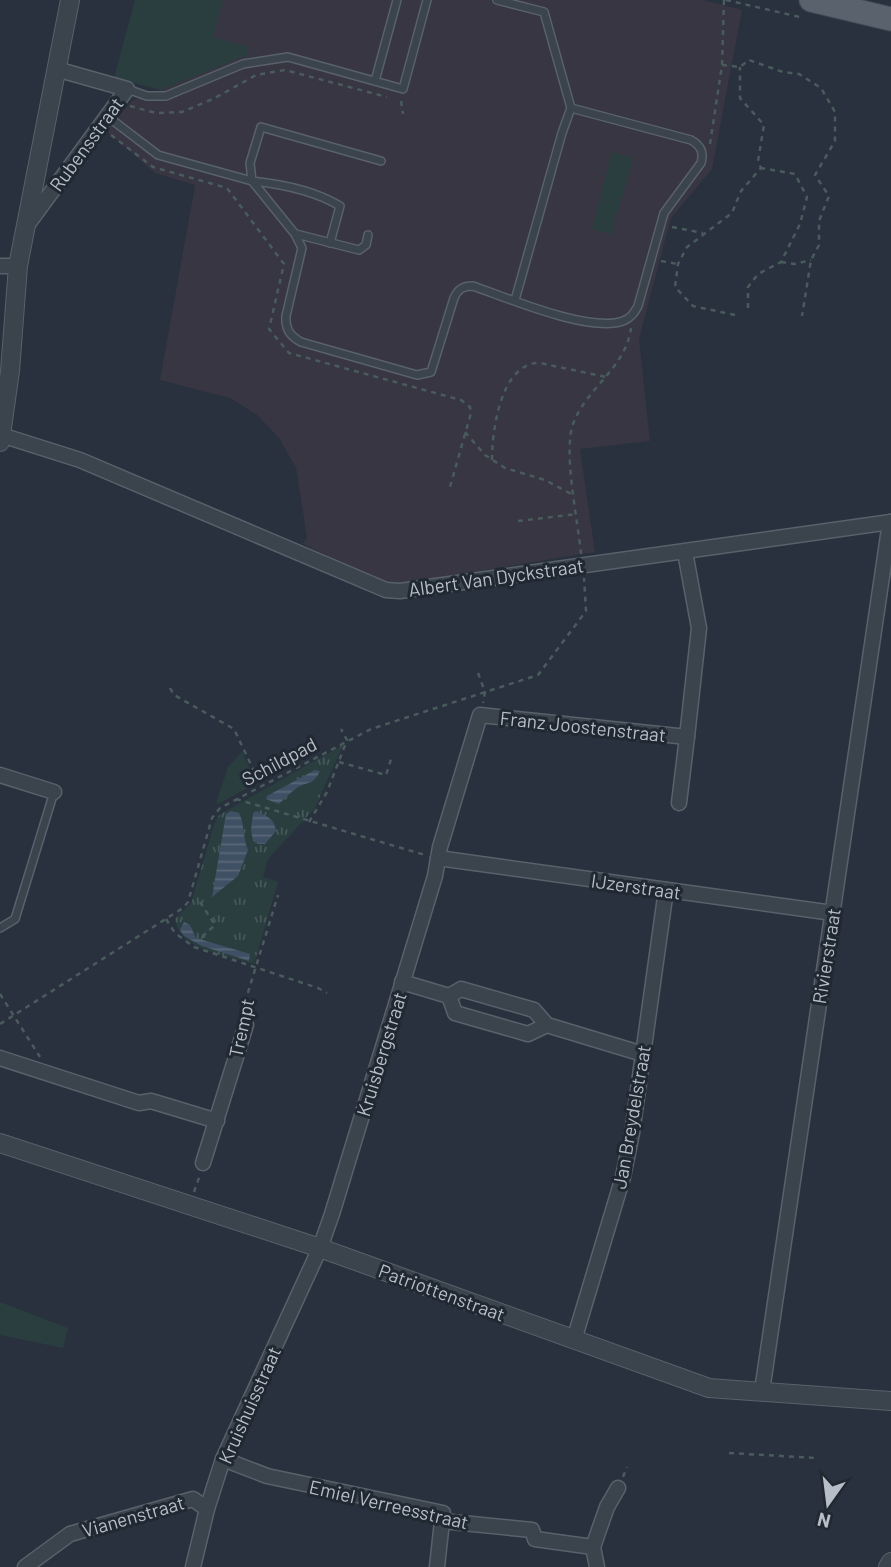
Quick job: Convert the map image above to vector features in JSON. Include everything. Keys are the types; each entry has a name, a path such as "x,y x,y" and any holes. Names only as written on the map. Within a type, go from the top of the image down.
{"main road":[{"path":"811,0 891,19"}],"street":[{"name":"Rubensstraat","path":"1,439 18,266 70,0"},
{"name":"Rubensstraat","path":"28,224 127,89 56,69"},
{"path":"0,266 18,266"},
{"name":"Albert Van Dyckstraat","path":"1,439 80,460 386,590 400,591 890,522"},
{"name":"Rivierstraat","path":"762,1391 890,522"},
{"name":"Franz Joostenstraat","path":"679,803 699,628 685,552"},
{"name":"Franz Joostenstraat","path":"480,715 687,737"},
{"name":"Kruisbergstraat","path":"320,1248 435,876 480,715"},
{"path":"0,775 54,792"},
{"name":"IJzerstraat","path":"438,858 833,913"},
{"name":"Jan Breydelstraat","path":"574,1340 623,1177 666,890"},
{"path":"402,982 449,996 461,989 534,1010 547,1025 643,1054"},
{"path":"449,996 456,1013 528,1034 547,1025"},
{"name":"Trempt","path":"203,1163 246,1025"},
{"path":"0,1058 139,1103 151,1101 217,1121"},
{"name":"Patriottenstraat","path":"0,1143 320,1248 709,1388 891,1401"},
{"name":"Kruishuisstraat","path":"192,1567 223,1460 320,1248"},
{"name":"Emiel Verreesstraat","path":"223,1460 267,1476 443,1513 442,1521 532,1530 535,1539 593,1547"},
{"path":"597,1567 593,1547 607,1507 618,1488"},
{"name":"Vianenstraat","path":"25,1567 70,1534 193,1499 207,1509"},
{"path":"437,1567 442,1521"},
{"path":"888,1567 891,1562"}],"lane":[{"path":"375,81 397,0"},
{"path":"127,89 147,96 166,96 243,64 288,57 403,89 427,0"},
{"path":"497,0 544,12 572,108 562,133 515,300"},
{"path":"381,161 261,127 250,163 252,181 295,234 302,248 285,324 293,338 417,375 425,375 431,372 435,365 454,298 461,289 473,286 587,323 625,320 638,306 664,213 695,173 703,156 698,144 691,140 572,108"},
{"path":"103,121 158,155 326,198 340,206 330,243"},
{"path":"295,234 359,250 366,245 368,235"},
{"path":"0,928 15,919 54,792"}],"path":[{"path":"703,156 709,148 722,65 724,0"},
{"path":"722,65 740,67 749,60 783,72 799,74 821,88 835,112 835,141 815,175 829,196 819,220 818,245 811,260 802,316"},
{"path":"740,67 740,98 764,125 758,161 761,168"},
{"path":"117,103 156,113 181,111 215,98 257,75 285,70 401,101 403,114"},
{"path":"103,121 153,167 227,188 284,264 269,328 289,352 461,401 470,407 471,413 450,487"},
{"path":"735,315 693,306 675,287 678,264 687,247 732,212 741,191 761,168"},
{"path":"748,308 748,287 758,274 780,262 800,225 807,197 795,174 761,168"},
{"path":"661,225 703,233"},
{"path":"651,260 678,264"},
{"path":"780,262 795,264 811,260"},
{"name":"Schildpad","path":"0,1024 166,919 188,902 212,818 220,808 371,729 538,675 586,611 568,448 573,425 581,408 630,341 633,314"},
{"path":"492,460 495,418 518,370 529,363 540,363 606,377"},
{"path":"465,431 485,456 505,468 545,480 575,496"},
{"path":"518,521 577,514"},
{"path":"478,673 485,692 480,715"},
{"path":"170,688 174,695 234,729 261,786"},
{"path":"309,822 322,800 347,740 341,729"},
{"path":"339,762 386,775 392,756"},
{"path":"236,799 438,858"},
{"name":"Trempt","path":"246,1025 241,1015 278,895"},
{"path":"201,902 215,925 204,935 204,940"},
{"path":"166,919 175,933 187,943 327,993"},
{"path":"0,994 52,1074"},
{"path":"190,1205 203,1163"},
{"path":"729,1453 816,1458"}],"shaded area":[{"path":"199,0 703,0 742,10 712,169 671,218 639,339 650,441 580,449 595,552 388,586 303,544 307,538 296,468 279,438 257,415 230,398 160,380 195,185 155,173 105,130 133,100 161,90"}],"green space":[{"path":"135,0 223,0 213,37 249,47 247,55 161,90 114,78"},
{"path":"612,152 633,158 612,234 592,229"},
{"path":"343,745 315,808 268,859 263,877 278,882 254,964 195,945 179,930 175,919 191,903 219,815"},
{"path":"242,752 257,783 218,804 216,803 228,767"},
{"path":"0,1302 68,1328 63,1348 0,1335"}],"water":[{"path":"315,770 320,771 315,779 297,788 279,804 266,799 267,796"},
{"path":"231,811 239,813 241,817 248,850 238,876 212,897 226,814"},
{"path":"256,811 274,823 276,831 265,844 253,841 251,830 253,813"},
{"path":"184,922 190,925 196,938 250,954 249,961 202,946 184,936 180,930"}]}
